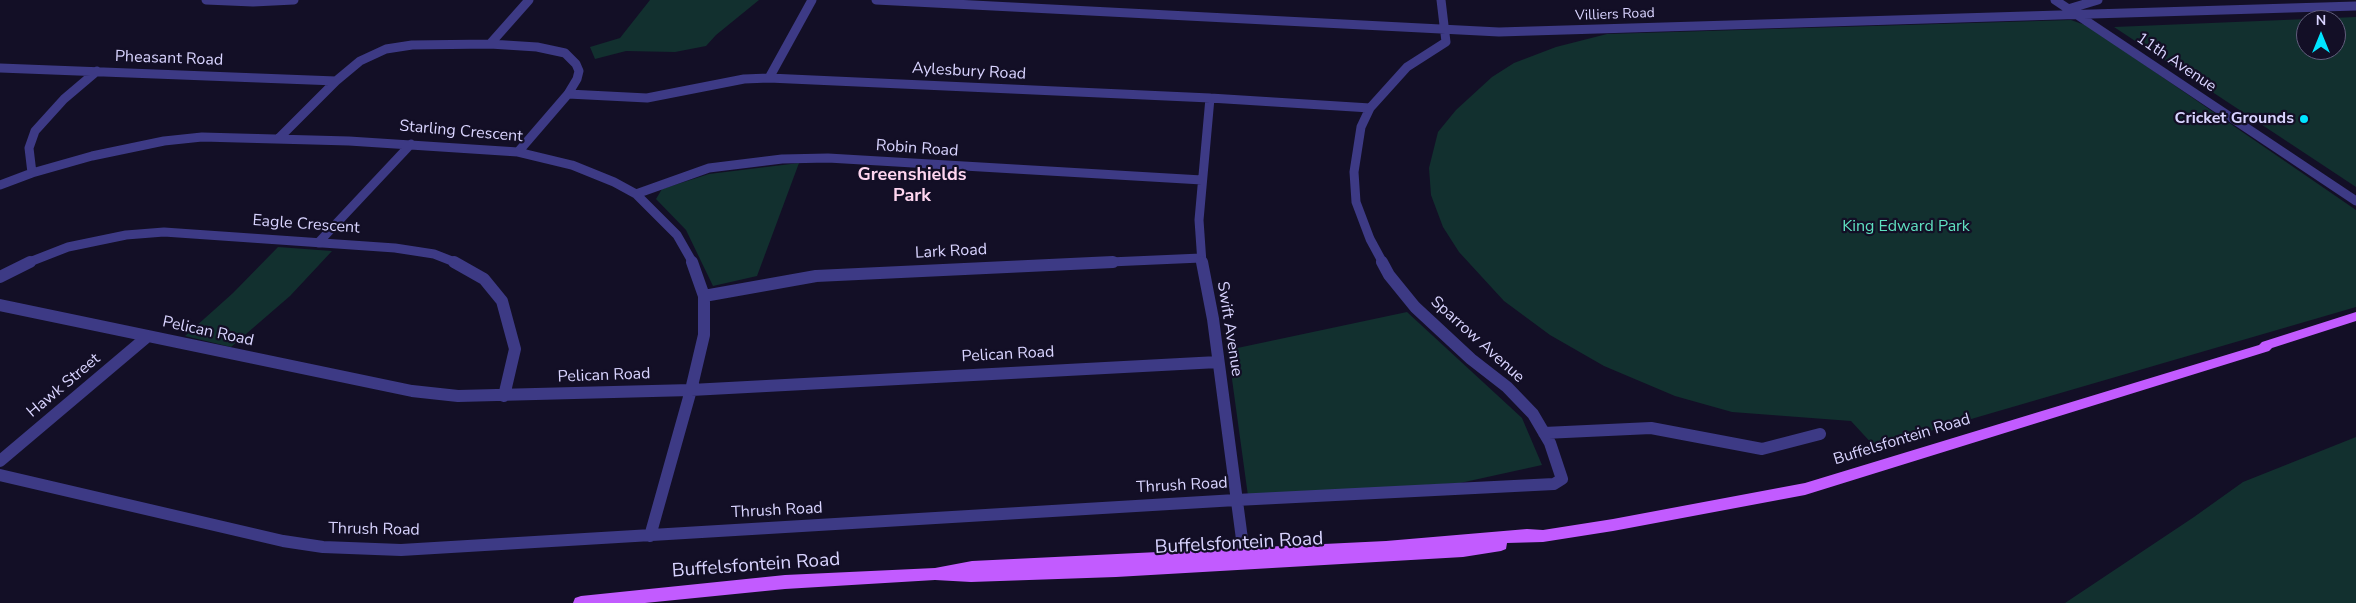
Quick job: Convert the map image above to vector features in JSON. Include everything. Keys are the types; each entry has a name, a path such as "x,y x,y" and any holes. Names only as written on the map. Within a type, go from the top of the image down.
{"main road":[{"name":"Buffelsfontein Road","path":"2264,348 2267,345 2356,316"},
{"name":"Buffelsfontein Road","path":"581,603 785,582 935,574 1030,574 1244,559 1463,551 1536,539 1543,536 1613,526 1805,489 2264,348 2286,347 2356,325"}],"street":[{"path":"206,0 253,2 294,0"},
{"path":"490,44 529,0"},
{"path":"769,78 812,0"},
{"name":"Villiers Road","path":"876,0 984,2 1525,32 2072,12 2356,6"},
{"path":"1441,0 1445,29"},
{"name":"11th Avenue","path":"2055,0 2356,201"},
{"path":"2072,12 2098,0"},
{"name":"Sparrow Avenue","path":"1445,29 1446,42 1408,67 1370,108 1361,127 1354,172 1356,202 1370,239 1389,275 1415,307 1471,359 1507,387 1533,414 1560,468 1562,479"},
{"path":"279,138 336,81 360,61 386,49 412,44 490,44 537,47 565,54 576,64 578,71 568,94 518,152"},
{"name":"Pheasant Road","path":"0,68 336,81"},
{"path":"32,173 29,148 35,131 53,110 97,71"},
{"name":"Aylesbury Road","path":"568,94 647,98 744,79 769,78 1210,98 1370,108"},
{"name":"Swift Avenue","path":"1210,98 1199,220 1201,258 1218,362 1244,559"},
{"name":"Starling Crescent","path":"0,185 32,173 92,156 164,141 202,137 279,138 411,144 518,152 572,165 601,176 636,194 651,207 677,236 693,264 704,296 704,335 691,390 650,536"},
{"path":"318,243 411,144"},
{"name":"Robin Road","path":"636,194 709,168 782,159 828,158 1202,180"},
{"name":"Eagle Crescent","path":"0,277 32,261 68,248 126,235 164,232 395,248 434,254 461,265 484,279 502,301 509,320 514,348 504,396"},
{"name":"Lark Road","path":"704,296 816,276 1201,258"},
{"name":"Pelican Road","path":"0,305 412,391 458,396 691,390 1218,362"},
{"name":"Hawk Street","path":"0,461 148,336"},
{"path":"1544,433 1651,428 1762,449 1820,434"},
{"name":"Thrush Road","path":"0,475 250,535 322,547 401,550 1236,500 1548,485 1559,483 1562,479"}],"green space":[{"path":"650,0 759,0 716,35 706,46 675,52 626,51 595,59 590,47 620,38"},
{"name":"Cricket Grounds","path":"2346,17 2356,17 2356,187 2114,27 2296,19 2296,60 2346,60"},
{"name":"King Edward Park","path":"2071,20 2088,26 2356,210 2356,307 1875,447 1851,421 1732,412 1675,396 1604,366 1550,335 1504,301 1459,252 1443,227 1431,195 1429,168 1438,132 1456,110 1492,77 1514,63 1556,47 1607,34"},
{"path":"799,163 757,276 713,286 686,230 656,199 662,189 709,174"},
{"path":"278,247 332,251 290,296 231,347 185,336 233,293"},
{"path":"1407,312 1522,418 1542,465 1460,483 1248,496 1228,350"},
{"path":"2356,437 2356,603 2065,603 2243,482"}],"place":[{"name":"Cricket Grounds","path":"2304,119"}],"district":[{"name":"Greenshields Park","path":"912,186"}]}
